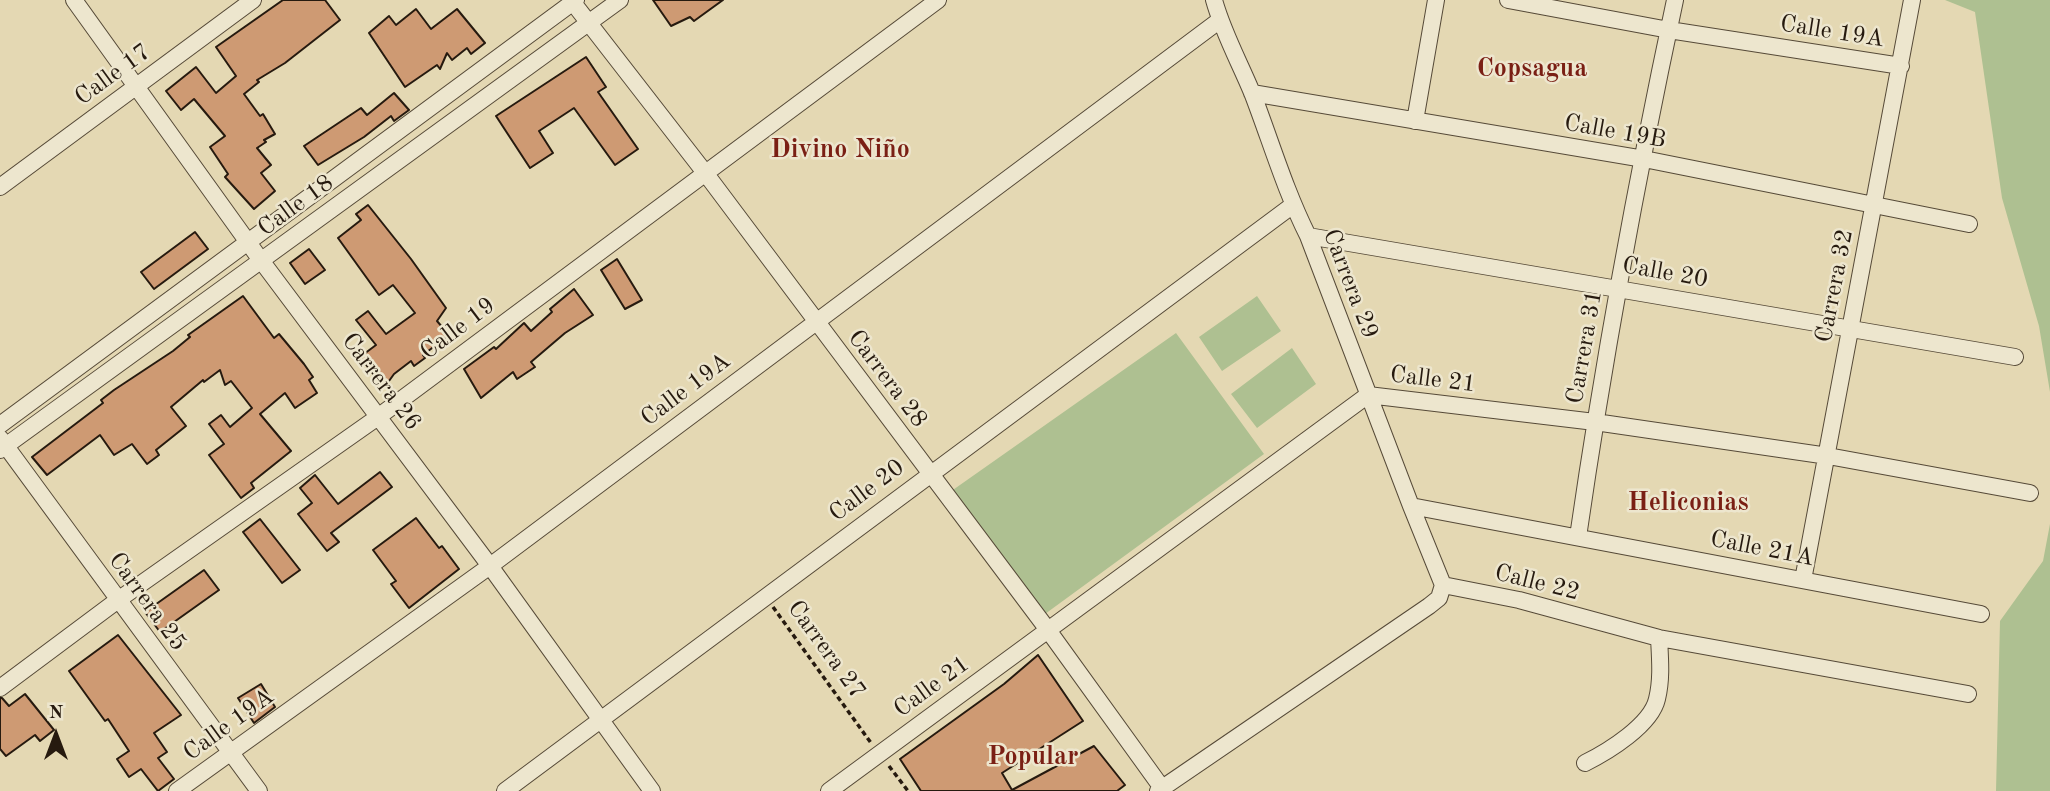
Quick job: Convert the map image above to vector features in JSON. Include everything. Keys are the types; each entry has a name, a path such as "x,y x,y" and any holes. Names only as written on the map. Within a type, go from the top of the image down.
{"street":[{"name":"Carrera 26","path":"74,0 247,242 490,566 652,791"},
{"name":"Calle 17","path":"0,187 253,0"},
{"name":"Calle 18","path":"2,445 223,289 260,259 620,0"},
{"name":"Calle 19","path":"0,688 118,600 378,417 938,0"},
{"name":"Carrera 29","path":"1214,0 1443,585"},
{"path":"1415,121 1436,0"},
{"name":"Calle 19A","path":"1508,0 1669,30 1901,66"},
{"name":"Carrera 31","path":"1578,537 1618,288 1675,0"},
{"name":"Carrera 32","path":"1803,580 1912,0"},
{"name":"Calle 18","path":"0,425 573,1"},
{"name":"Carrera 28","path":"573,1 1048,630 1160,789"},
{"name":"Calle 19A","path":"177,791 490,566 1220,20"},
{"name":"Calle 19B","path":"1252,93 1644,159 1969,223"},
{"name":"Calle 20","path":"505,791 929,472 1293,205"},
{"name":"Calle 20","path":"1308,236 2015,357"},
{"name":"Calle 21","path":"828,791 1368,395 1595,422 1828,456 2030,493"},
{"name":"Carrera 25","path":"2,445 259,791"},
{"name":"Calle 21A","path":"1411,506 1981,614"},
{"path":"1160,789 1429,606 1439,598 1443,585"},
{"name":"Calle 22","path":"1443,585 1519,600 1659,638 1968,694"},
{"path":"1585,763 1647,720 1657,700 1660,674 1659,638"}],"path":[{"name":"Carrera 27","path":"766,597 908,791"}],"green space":[{"path":"1945,0 2050,0 2050,392 2039,326 2002,198 1975,12"},
{"path":"1257,296 1281,331 1222,371 1199,337"},
{"path":"1176,333 1264,454 1045,614 950,492"},
{"path":"1292,348 1316,384 1257,428 1231,394"},
{"path":"2050,524 2050,791 1996,791 2000,621 2043,561"}],"building":[{"path":"283,0 325,0 340,20 285,63 257,80 259,82 244,94 260,116 263,114 275,134 257,148 271,165 261,173 275,191 254,209 225,177 228,174 210,147 225,136 194,99 181,110 166,91 196,67 216,93 236,76 216,47"},
{"path":"653,0 723,0 694,21 690,17 671,26"},
{"path":"416,9 431,29 457,9 485,43 471,54 467,48 452,60 447,53 440,69 437,65 405,87 369,33 389,16 396,25"},
{"path":"586,57 606,87 598,92 638,149 615,165 574,108 539,131 553,153 530,168 496,116"},
{"path":"394,93 409,110 394,121 391,116 364,137 318,165 304,146 361,108 367,115"},
{"path":"368,205 446,308 437,321 449,335 423,355 425,358 414,366 411,361 394,374 384,388 360,357 376,345 356,320 368,311 386,334 415,313 393,285 379,295 338,238 361,220 356,214"},
{"path":"195,232 208,249 154,289 141,272"},
{"path":"309,249 325,270 305,284 290,263"},
{"path":"617,259 642,300 625,309 601,270"},
{"path":"574,289 593,315 565,333 531,362 535,367 517,379 513,372 481,398 464,369 494,347 496,349 524,323 531,331 552,312 550,309"},
{"path":"243,296 274,338 279,334 304,364 313,377 309,380 317,393 295,408 285,393 260,414 291,451 251,483 254,488 241,498 209,455 224,444 209,424 221,415 230,427 252,408 231,381 225,385 220,370 204,382 203,380 171,407 186,426 156,450 159,455 147,464 132,444 114,455 100,435 47,475 32,457 103,403 101,400 114,390 173,351 190,337 188,335"},
{"path":"380,472 392,487 331,533 339,542 327,551 298,514 312,503 300,488 315,475 338,504"},
{"path":"416,518 459,569 409,608 391,584 396,581 373,550"},
{"path":"260,519 300,570 282,583 243,532"},
{"path":"204,570 219,590 160,632 145,612"},
{"path":"118,635 181,715 154,733 167,752 158,758 174,779 158,791 141,769 129,777 117,759 129,751 108,719 105,721 69,671"},
{"path":"1038,655 1083,721 1002,773 1012,790 1094,746 1125,785 1117,791 921,791 900,759 1004,684"},
{"path":"261,684 275,707 254,723 238,698"},
{"path":"25,694 54,730 40,741 35,735 6,756 0,749 0,698 9,706"}],"district":[{"name":"Copsagua","path":"1532,69"},
{"name":"Divino Niño","path":"840,150"},
{"name":"Heliconias","path":"1688,503"},
{"name":"Popular","path":"1033,757"}]}
